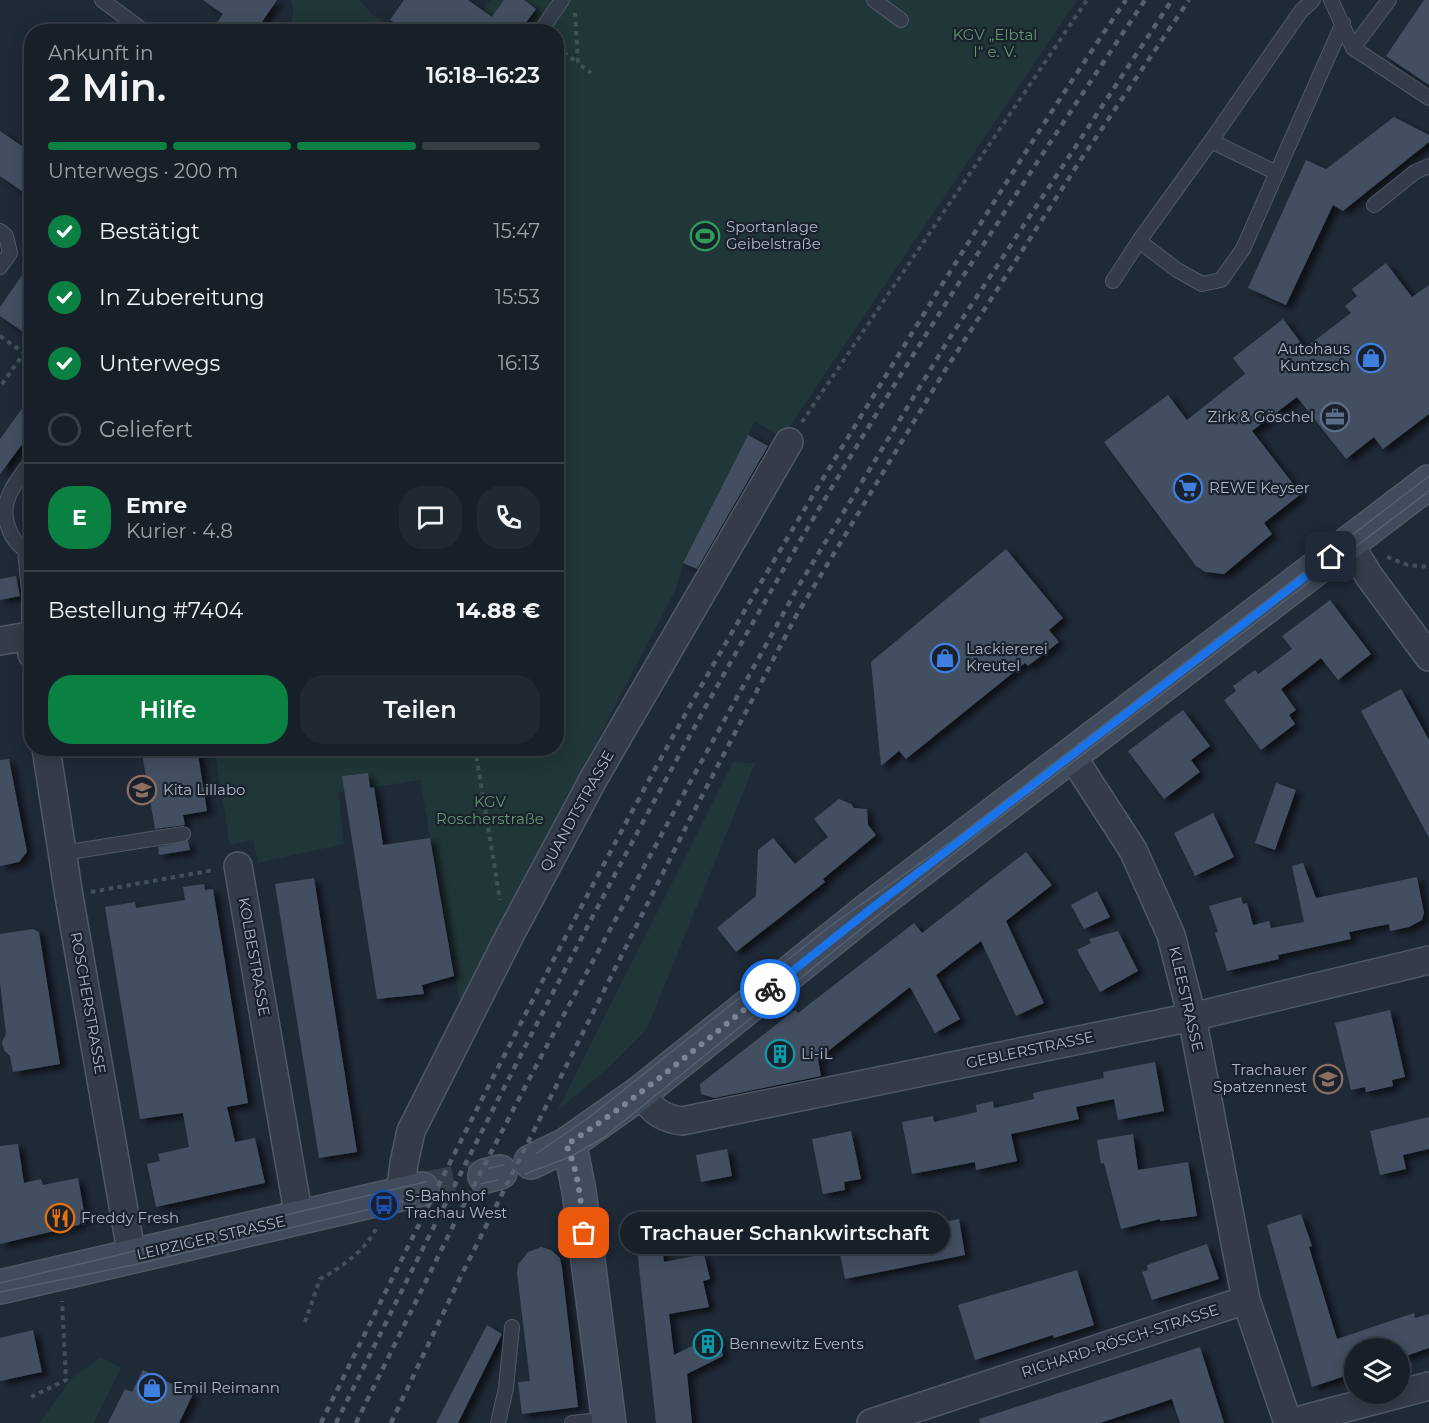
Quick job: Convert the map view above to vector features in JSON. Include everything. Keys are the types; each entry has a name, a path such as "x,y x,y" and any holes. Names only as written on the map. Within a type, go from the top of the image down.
{"main road":[{"path":"531,1162 566,1145 640,1093 872,908 1429,482"},
{"path":"566,1145 572,1156 579,1191 609,1421"},
{"name":"LEIPZIGER STRASSE","path":"0,1287 401,1194"}],"street":[{"name":"QUANDTSTRASSE","path":"401,1194 404,1163 411,1131 510,935 594,778 789,442"},
{"path":"1349,543 1369,576 1429,657"},
{"path":"0,641 24,644"},
{"name":"ROSCHERSTRASSE","path":"47,756 69,896 132,1257"},
{"name":"KLEESTRASSE","path":"1072,756 1133,850 1171,935 1192,1017 1246,1300"},
{"name":"KOLBESTRASSE","path":"238,866 299,1218"},
{"name":"GEBLERSTRASSE","path":"640,1093 652,1109 667,1119 682,1121 1192,1017 1429,960"},
{"path":"1246,1300 1289,1423 1429,1386"},
{"name":"RICHARD-RÖSCH-STRASSE","path":"870,1423 1246,1300"}],"lane":[{"path":"102,0 134,24"},
{"path":"874,0 901,21"},
{"path":"1113,281 1300,12 1312,0"},
{"path":"1331,0 1353,48 1429,98"},
{"path":"1353,48 1389,0"},
{"path":"547,24 568,1"},
{"path":"1139,241 1177,270 1202,284 1221,280 1243,249 1343,23"},
{"path":"1211,141 1277,173"},
{"path":"1374,205 1415,172 1429,166"},
{"path":"0,231 6,236 10,253 0,267"},
{"path":"24,471 7,494 4,502 5,516 12,539 24,543"},
{"path":"63,853 183,834"},
{"path":"498,1423 506,1388 512,1327"},
{"path":"572,1423 609,1421"}],"path":[{"path":"789,442 1087,0"},
{"path":"568,1 578,63"},
{"path":"564,53 591,73"},
{"path":"0,336 24,354 0,387"},
{"path":"476,756 503,920 510,935"},
{"path":"69,896 238,866"},
{"path":"304,1322 320,1279 343,1266 373,1236 384,1213 401,1194"},
{"path":"31,1398 66,1380 59,1273"}],"green space":[{"path":"290,0 360,0 372,15 388,24 290,24 293,8"},
{"name":"Sportanlage Geibelstraße","path":"490,0 1077,0 782,438 755,421 683,563 676,589 460,1003 420,780 338,793 344,844 258,863 253,840 230,845 215,756 564,756 564,24 472,24"},
{"path":"733,762 755,763 647,1029 608,1068 557,1111"},
{"path":"101,1357 121,1368 94,1423 39,1423 73,1377"}],"building":[{"path":"203,0 277,0 260,24 216,24 223,14"},
{"path":"404,0 468,0 492,17 504,0 524,0 536,9 525,24 396,24 390,20"},
{"path":"1424,0 1429,0 1429,85 1386,56"},
{"path":"1394,117 1429,135 1429,142 1343,211 1333,205 1286,305 1248,288 1306,160 1326,169"},
{"path":"0,131 24,148 24,192 0,176"},
{"path":"1386,263 1412,297 1429,285 1429,414 1383,449 1374,437 1346,459 1297,397 1252,431 1301,494 1264,523 1272,534 1224,574 1205,572 1196,566 1104,442 1168,395 1187,420 1245,374 1233,358 1283,319 1305,348 1351,313 1345,306 1357,296 1352,289"},
{"path":"24,272 24,332 0,316 0,307"},
{"path":"24,406 24,442 0,474 0,439"},
{"path":"748,435 768,446 697,569 683,563"},
{"name":"Lackiererei Kreutel","path":"1006,549 1063,618 1049,630 1059,642 1028,666 1025,663 906,759 899,751 881,766 871,662"},
{"path":"16,576 20,596 0,600 0,579"},
{"path":"1330,600 1371,654 1338,680 1321,658 1281,689 1296,710 1289,715 1295,724 1261,750 1224,700 1236,691 1233,686 1255,670 1258,674 1292,649 1282,636"},
{"path":"1401,689 1429,740 1429,838 1361,711"},
{"path":"1183,710 1210,746 1191,760 1200,772 1164,799 1128,751"},
{"path":"142,756 198,756 207,811 183,815 185,825 155,829"},
{"path":"9,759 27,852 19,862 0,866 0,760"},
{"path":"368,773 370,788 374,787 383,845 430,838 454,976 422,985 424,994 377,999 342,776"},
{"path":"1276,783 1296,790 1275,850 1255,843"},
{"path":"839,799 851,804 854,808 867,809 868,825 876,835 823,879 825,882 736,952 717,928 756,896 758,850 773,838 795,864 828,837 814,819"},
{"path":"1213,813 1234,857 1195,876 1174,833"},
{"path":"188,841 190,850 159,855 158,847"},
{"path":"1026,852 1052,885 1006,921 1044,1003 1016,1016 981,941 936,975 960,1019 935,1033 910,987 818,1059 821,1076 714,1098 701,1094 700,1084 795,1010 798,1013 914,923 922,933"},
{"path":"1303,863 1316,898 1417,877 1424,913 1422,920 1409,927 1390,931 1389,924 1349,932 1351,939 1278,955 1279,959 1227,971 1209,906 1241,897 1243,904 1247,903 1253,925 1269,921 1271,928 1304,922 1292,866"},
{"path":"314,878 357,1152 319,1158 275,884"},
{"path":"204,884 205,890 213,889 248,1103 227,1107 235,1142 255,1138 265,1183 156,1207 147,1164 160,1161 158,1154 189,1147 183,1113 140,1119 105,907 135,902 136,908 185,900 183,887"},
{"path":"1097,891 1110,917 1084,929 1071,905"},
{"path":"33,929 39,932 60,1064 13,1072 10,1056 4,1050 2,1042 6,1034 0,983 0,934"},
{"path":"1118,931 1138,971 1100,992 1077,950 1091,943 1089,939"},
{"path":"1390,1010 1405,1077 1392,1080 1393,1086 1366,1092 1365,1087 1351,1090 1335,1023"},
{"path":"1155,1062 1164,1111 1118,1120 1114,1099 1076,1107 1079,1119 1011,1134 1017,1161 976,1170 975,1162 912,1174 902,1122 933,1116 934,1122 977,1112 976,1105 993,1101 994,1108 1034,1099 1033,1093 1104,1078 1103,1072"},
{"path":"1429,1117 1429,1149 1403,1155 1406,1169 1380,1175 1370,1131"},
{"path":"851,1131 861,1179 844,1182 845,1190 823,1194 812,1139"},
{"path":"1133,1134 1138,1170 1188,1162 1197,1216 1160,1221 1160,1219 1121,1229 1104,1163 1101,1164 1097,1140"},
{"path":"18,1144 24,1183 41,1179 43,1185 78,1178 85,1217 79,1225 0,1244 0,1146"},
{"path":"727,1149 732,1176 701,1182 696,1155"},
{"path":"1301,1214 1337,1339 1414,1313 1415,1318 1429,1314 1429,1348 1410,1355 1410,1338 1344,1338 1344,1376 1312,1387 1267,1225"},
{"path":"959,1219 965,1255 845,1279 838,1244"},
{"path":"660,1231 664,1262 704,1254 710,1279 703,1281 709,1307 669,1314 674,1355 718,1333 723,1356 687,1374 692,1423 656,1423 637,1233"},
{"path":"1207,1244 1219,1279 1152,1300 1142,1272 1148,1270 1147,1265"},
{"path":"541,1247 551,1250 560,1258 578,1407 522,1414 518,1382 530,1381 517,1273 518,1265 528,1252"},
{"path":"1077,1270 1094,1325 1054,1338 1053,1335 975,1360 958,1305"},
{"path":"487,1325 502,1334 458,1423 436,1423"},
{"path":"33,1330 42,1372 0,1381 0,1338"},
{"path":"1200,1347 1224,1423 1180,1423 1172,1399 1100,1423 980,1423 979,1419"},
{"path":"143,1370 193,1394 179,1423 108,1423 125,1389 132,1392"}],"tunnel":[{"path":"422,1189 485,1176"}],"tram line":[{"path":"537,1153 587,1119 829,927 952,841 1429,476"},
{"path":"525,1174 572,1156 603,1138 987,827 1429,491"},
{"path":"489,1168 504,1165"},
{"path":"481,1184 497,1180"},
{"path":"0,1283 425,1182"},
{"path":"0,1292 133,1265 417,1198"}],"railway":[{"path":"321,1423 559,949 714,664 827,472 943,283 1126,0"},
{"path":"336,1423 601,900 713,693 860,441 953,292 1145,0"},
{"path":"356,1423 459,1214 536,1066 798,587 949,339 1172,0"},
{"path":"391,1423 458,1282 691,817 796,616 944,372 1080,161 1189,0"}],"way so far":[{"path":"584,1233 572,1156 566,1145 640,1093 770,989"}],"place":[{"name":"Sportanlage Geibelstraße","path":"705,236"},
{"name":"Autohaus Kuntzsch","path":"1371,358"},
{"name":"Zirk & Göschel","path":"1335,417"},
{"name":"REWE Keyser","path":"1188,488"},
{"name":"Lackiererei Kreutel","path":"945,658"},
{"name":"Kita Lillabo","path":"142,790"},
{"name":"Li-iL","path":"780,1054"},
{"name":"Trachauer Spatzennest","path":"1328,1079"},
{"name":"S-Bahnhof Trachau West","path":"384,1205"},
{"name":"Freddy Fresh","path":"60,1218"},
{"name":"Trachauer Schankwirtschaft","path":"584,1233"},
{"name":"Bennewitz Events","path":"708,1344"},
{"name":"Emil Reimann","path":"152,1388"}],"route":[{"path":"770,989 872,908 1331,557"}],"park label":[{"name":"KGV „Elbtal I“ e. V.","path":"995,44"},
{"name":"KGV Roscherstraße","path":"490,810"}]}
